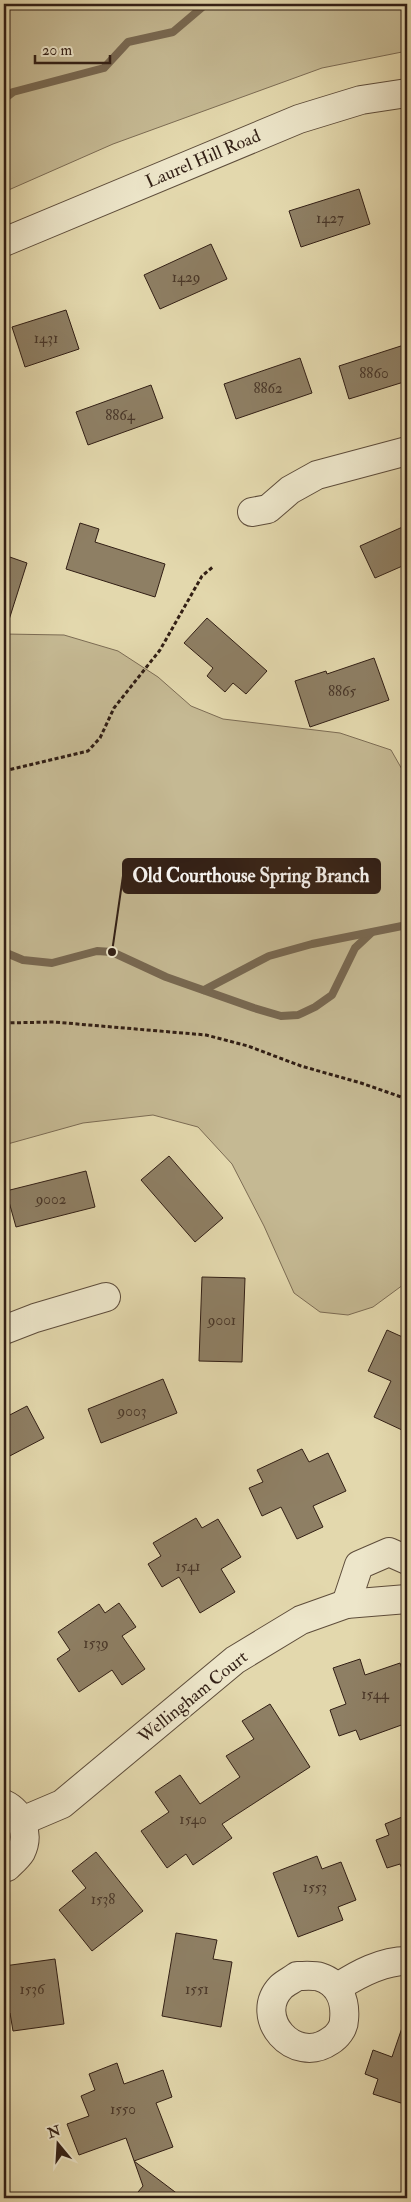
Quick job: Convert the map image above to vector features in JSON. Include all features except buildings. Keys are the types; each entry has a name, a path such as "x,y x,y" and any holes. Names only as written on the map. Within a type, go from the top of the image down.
{"street":[{"name":"Laurel Hill Road","path":"4,242 299,118 361,100 407,93"},
{"path":"252,512 268,509 290,490 317,475 407,451"},
{"path":"4,1330 35,1318 106,1297"},
{"path":"346,1604 359,1565 389,1552 407,1560"},
{"name":"Wellingham Court","path":"4,1868 21,1852 25,1837 13,1813 62,1804 235,1660 301,1620 346,1604 407,1599"},
{"path":"338,1987 355,1976 394,1961 407,1961"}],"path":[{"path":"4,772 88,751 100,738 114,708 160,650 202,576 214,566"},
{"path":"4,1023 54,1022 206,1035 248,1046 301,1066 361,1083 407,1099"}],"shaded area":[{"path":"4,4 407,4 407,51 322,68 113,144 4,192"},
{"path":"4,634 64,635 118,651 158,677 191,706 223,719 340,733 391,750 407,778 407,1282 373,1307 348,1315 320,1312 294,1293 264,1226 232,1164 198,1127 153,1115 83,1123 4,1145"}],"waterway":[{"path":"4,99 13,92 104,68 128,42 173,32 206,4"},
{"path":"204,990 269,956 312,944 407,925"},
{"path":"4,952 23,960 52,963 97,951 112,952 166,977 281,1016 298,1015 315,1007 332,995 355,948 371,933"}],"place":[{"name":"Old Courthouse Spring Branch","path":"112,952"}]}
